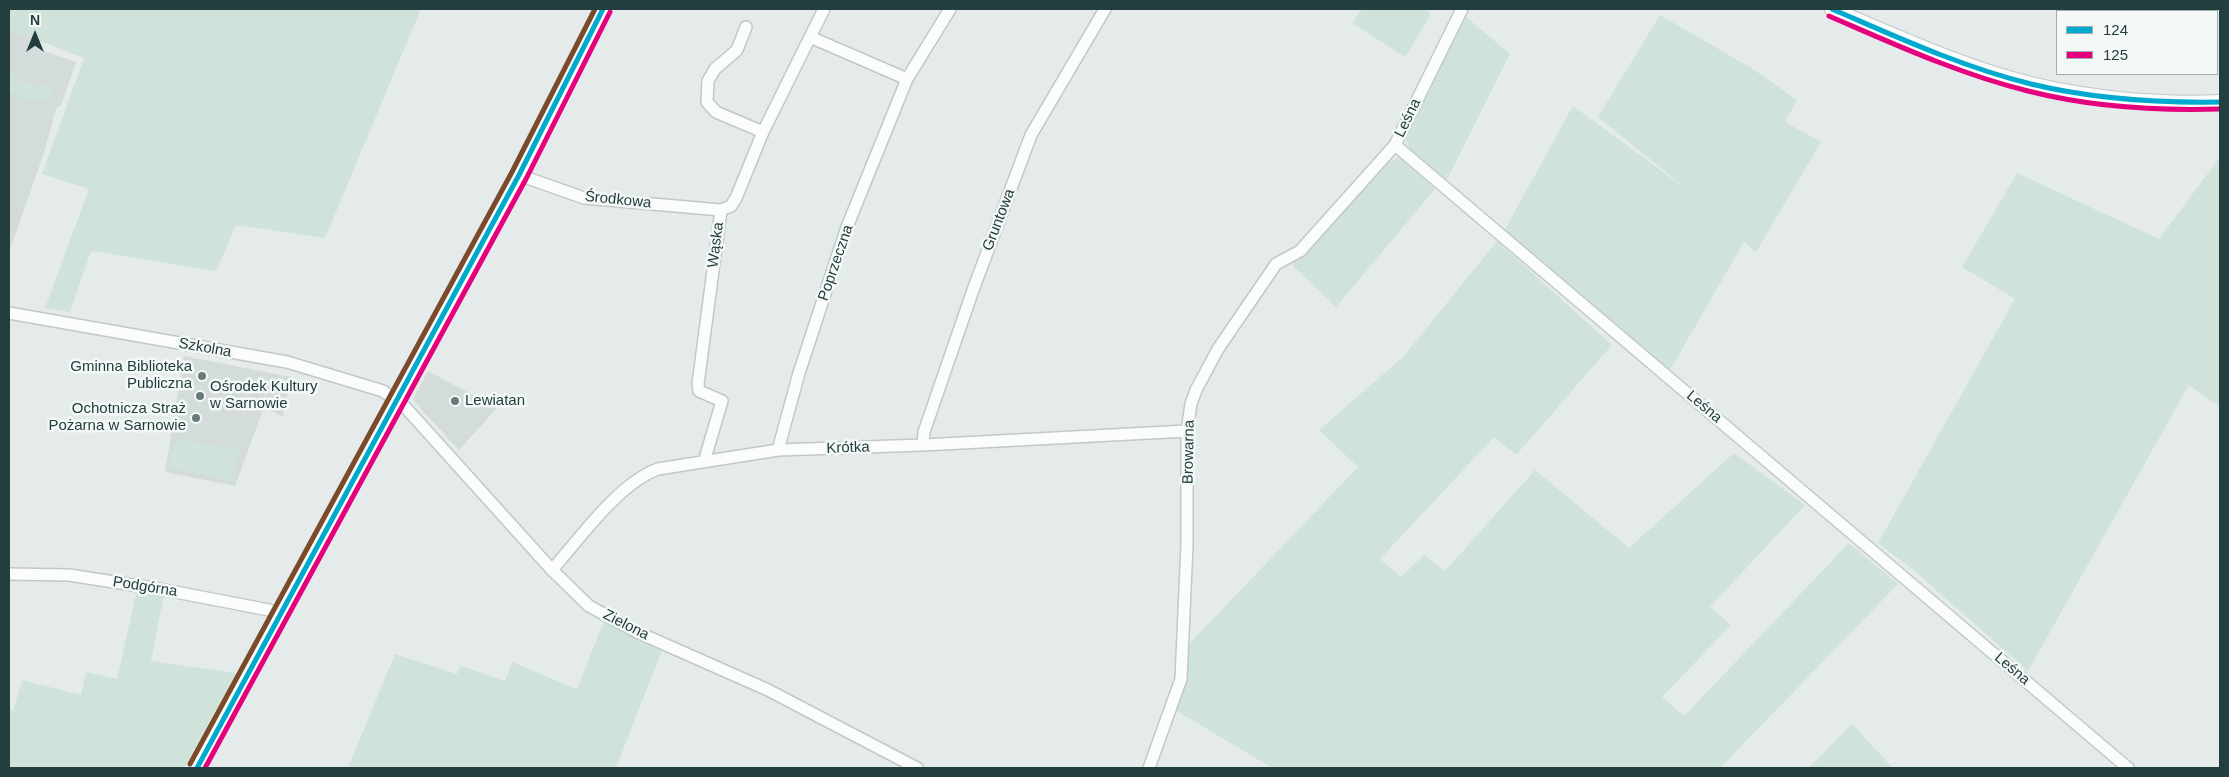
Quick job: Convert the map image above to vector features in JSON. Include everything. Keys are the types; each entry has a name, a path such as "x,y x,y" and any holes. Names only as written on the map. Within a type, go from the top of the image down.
{"street":[{"path":"198,768 395,399 519,175 603,9"},
{"name":"Wąska","path":"706,461 706,455 722,402 698,391 698,384 721,210 731,206 736,198 763,132 824,9"},
{"name":"Poprzeczna","path":"778,450 799,373 848,227 907,79 950,9"},
{"name":"Gruntowa","path":"923,445 924,432 973,290 1031,135 1105,9"},
{"name":"Leśna","path":"1462,9 1395,145 2128,768"},
{"path":"1832,9 2007,77 2110,97 2183,103 2220,102"},
{"path":"746,27 737,50 715,70 708,81 706,102 716,112 763,132"},
{"path":"810,37 907,79"},
{"name":"Browarna","path":"1149,768 1182,679 1187,546 1188,431 1191,404 1205,371 1276,264 1300,251 1395,145"},
{"name":"Środkowa","path":"519,175 584,198 721,210"},
{"name":"Szkolna","path":"9,313 287,362 370,386 383,391 395,399"},
{"name":"Zielona","path":"395,399 412,414 552,570 589,606 637,632 768,690 917,768"},
{"name":"Krótka","path":"552,570 626,486 658,469 778,450 923,445 1188,431"},
{"name":"Podgórna","path":"9,574 69,574 269,610 279,615"}],"shaded area":[{"path":"9,29 40,41 38,49 76,62 61,106 56,108 44,153 9,252"},
{"path":"184,356 291,377 283,417 264,407 235,486 165,472"},
{"path":"428,371 497,408 459,450 413,400"}],"green space":[{"path":"9,9 421,9 325,238 236,225 216,271 91,251 70,312 45,308 89,189 42,174 84,58 9,29"},
{"path":"1362,9 1429,9 1427,11 1431,14 1405,57 1352,23"},
{"path":"1660,15 1753,69 1797,100 1785,122 1821,142 1756,252 1744,242 1670,370 1504,231 1573,106 1689,191 1598,117"},
{"path":"1465,16 1510,54 1447,180 1411,150 1406,141 1407,131"},
{"path":"14,77 20,83 25,81 34,84 36,88 49,83 53,86 53,95 40,101 23,101 15,92 9,91 9,78"},
{"path":"2220,157 2220,407 2189,385 2028,671 1911,568 1878,543 2015,299 1962,267 2017,173 2159,239"},
{"path":"1397,158 1402,159 1435,189 1336,307 1292,265 1387,163"},
{"path":"1497,241 1612,345 1516,455 1494,437 1380,559 1401,577 1424,555 1445,571 1535,470 1629,548 1734,453 1805,505 1710,607 1731,625 1662,697 1684,716 1849,543 1898,584 1720,768 1272,768 1174,709 1191,642 1358,467 1319,430 1403,357"},
{"path":"177,439 241,450 229,481 167,467"},
{"path":"137,590 164,594 151,661 236,673 184,768 9,768 9,710 13,711 22,680 81,695 86,672 117,679"},
{"path":"604,621 662,650 616,768 348,768 395,654 457,674 461,666 505,681 512,662 577,689"},
{"path":"1852,724 1893,768 1809,768"}],"transit line":[{"path":"190,764 512,172 595,9"},
{"name":"124","path":"197,768 519,175 603,9"},
{"name":"124","path":"1832,9 1905,41 1955,60 2031,84 2101,97 2172,102 2220,102"},
{"name":"125","path":"205,768 526,179 610,12"},
{"name":"125","path":"1829,16 1902,48 1952,67 2028,91 2076,101 2124,107 2220,109"}],"place":[{"name":"Gminna Biblioteka Publiczna","path":"202,376"},
{"name":"Ośrodek Kultury w Sarnowie","path":"200,396"},
{"name":"Lewiatan","path":"455,401"},
{"name":"Ochotnicza Straż Pożarna w Sarnowie","path":"196,418"}]}
